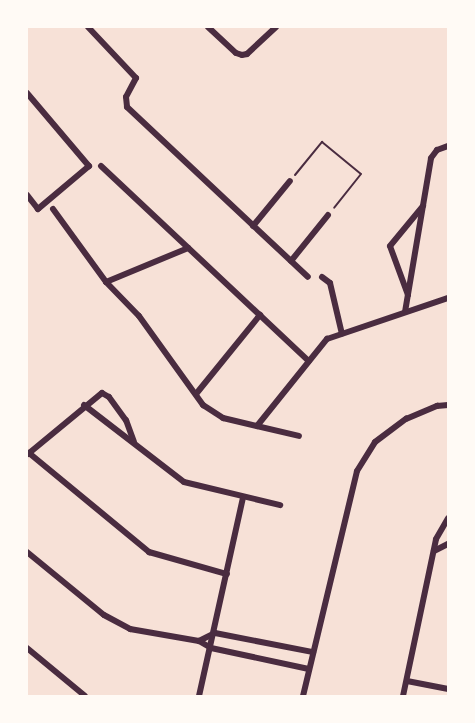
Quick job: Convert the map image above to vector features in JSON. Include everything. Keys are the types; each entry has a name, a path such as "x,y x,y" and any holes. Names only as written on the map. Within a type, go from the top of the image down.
{"street":[{"path":"88,27 136,78 126,97 128,107 308,277"},
{"path":"208,27 236,53 242,55 247,54 276,27"},
{"path":"27,93 89,166 38,209 27,195"},
{"path":"405,312 431,158 437,150 448,146"},
{"path":"101,166 309,361"},
{"path":"253,226 290,182"},
{"path":"408,295 390,246 423,205"},
{"path":"53,209 106,282 139,316 203,405 223,418 298,436"},
{"path":"291,261 328,215"},
{"path":"106,282 188,248"},
{"path":"322,277 330,283 342,334"},
{"path":"257,426 327,339 448,298"},
{"path":"196,394 260,315"},
{"path":"134,443 126,420 105,393 97,394 28,454 149,552 227,574"},
{"path":"84,405 184,482 279,505"},
{"path":"303,696 357,471 375,442 406,419 437,406 448,405"},
{"path":"199,696 215,633 243,498"},
{"path":"403,696 434,550 440,529 448,518"},
{"path":"434,550 448,544"},
{"path":"27,552 118,624 130,629 199,641 211,648 309,669"},
{"path":"199,641 215,633 314,652"},
{"path":"27,648 85,696"},
{"path":"407,681 448,689"}],"path":[{"path":"290,182 322,142 361,174 328,215"}]}
